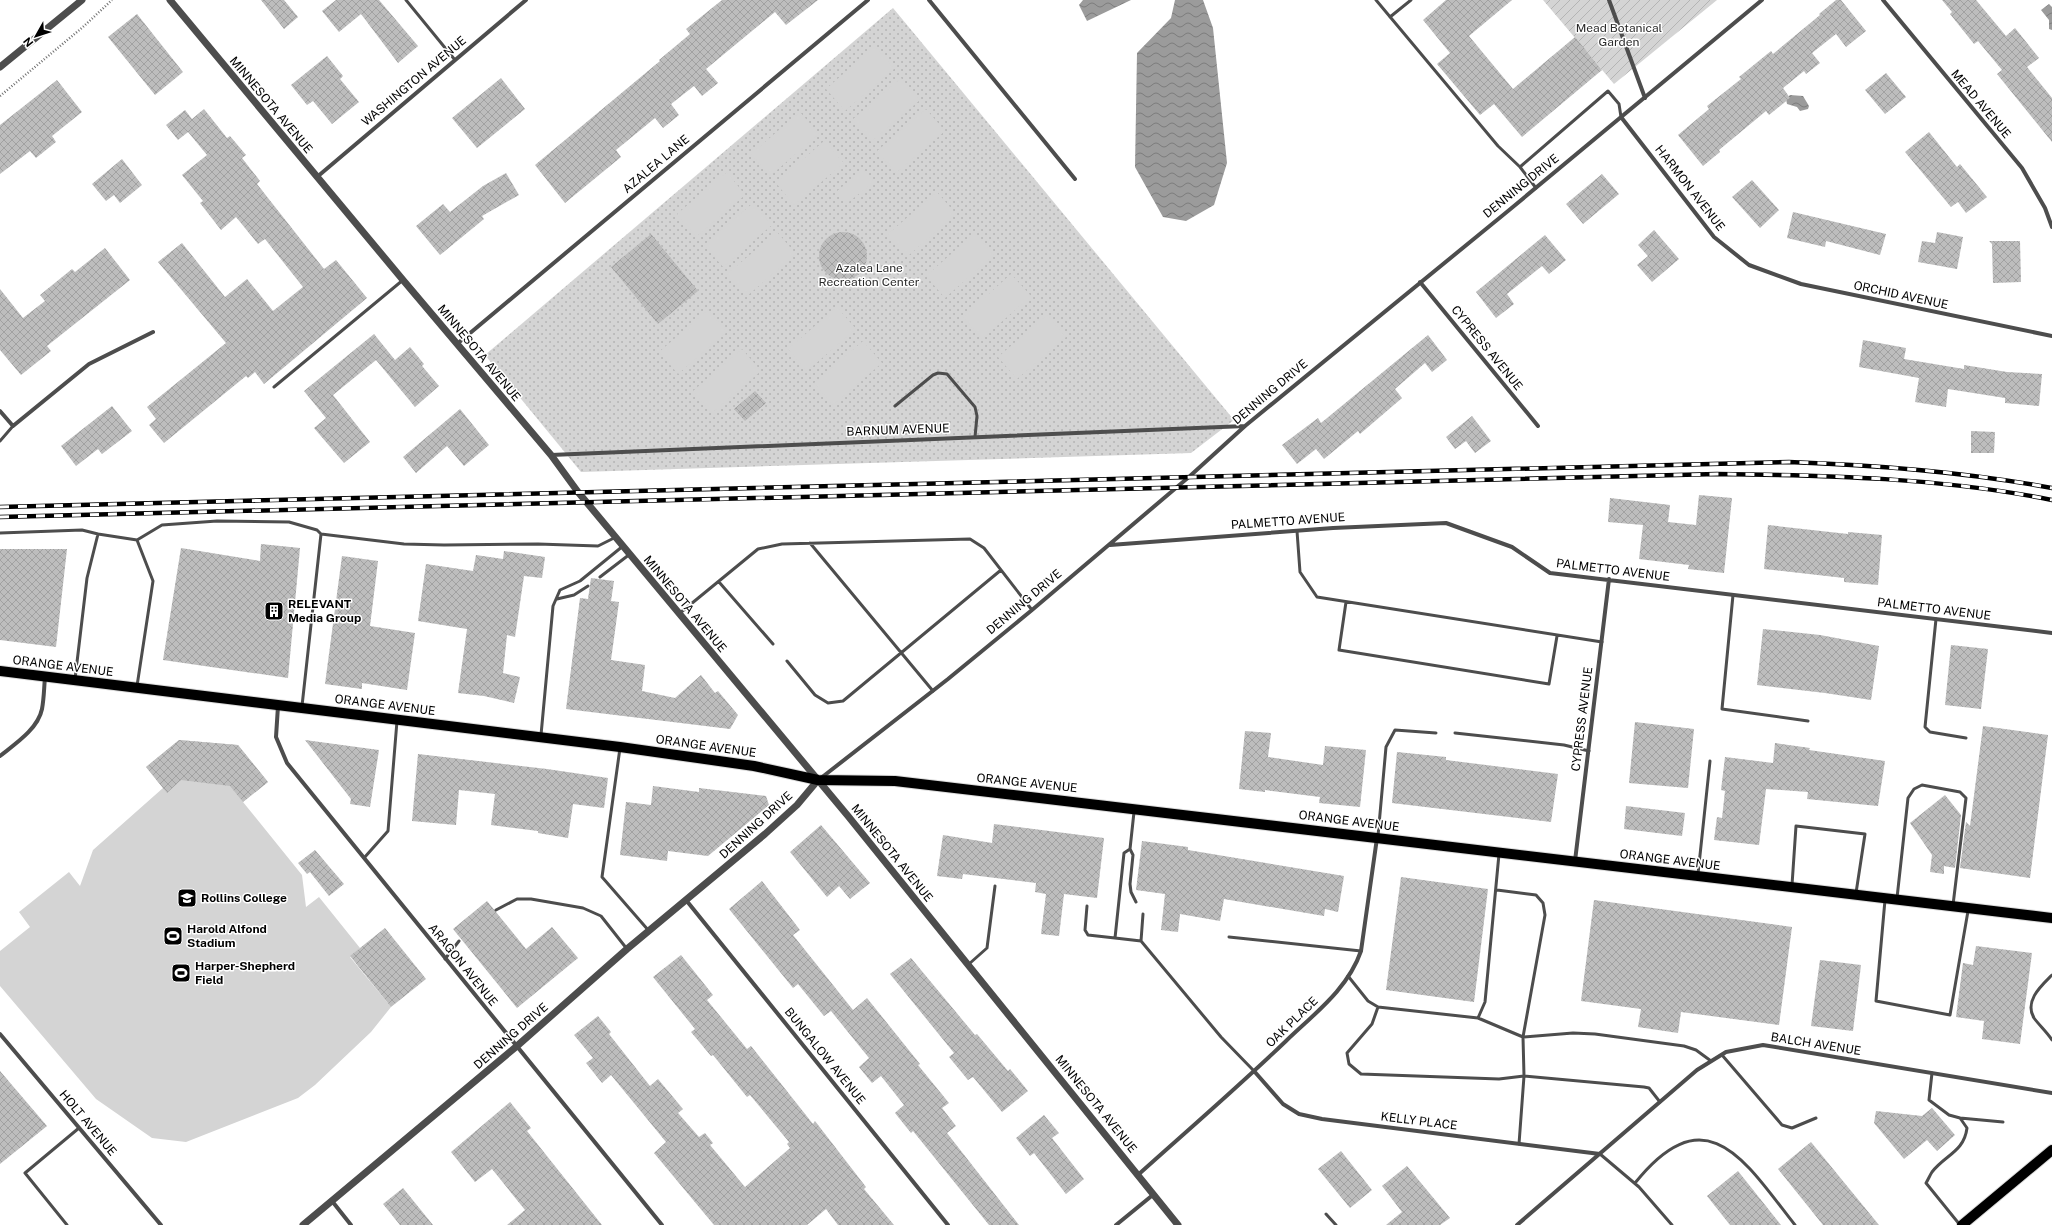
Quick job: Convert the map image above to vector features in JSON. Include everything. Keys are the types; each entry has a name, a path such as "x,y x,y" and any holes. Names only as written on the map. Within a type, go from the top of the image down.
{"main road":[{"name":"ORANGE AVENUE","path":"0,671 620,747 754,766 818,780 895,781 1135,808 1575,862 2052,918"},
{"path":"1961,1225 2052,1150"}],"street":[{"path":"0,67 82,0"},
{"name":"MINNESOTA AVENUE","path":"170,0 316,177 551,455 578,492 818,780 1139,1174 1178,1225"},
{"name":"WASHINGTON AVENUE","path":"316,177 526,0"},
{"name":"AZALEA LANE","path":"456,344 868,0"},
{"path":"929,0 1075,179"},
{"path":"1609,0 1644,98"},
{"name":"DENNING DRIVE","path":"303,1225 516,1046 627,949 797,805 818,780 933,691 1032,610 1245,426 1536,188 1762,0"},
{"name":"MEAD AVENUE","path":"1883,0 2022,168 2045,208 2052,228"},
{"name":"HARMON AVENUE","path":"1621,117 1714,237 1749,265"},
{"name":"ORCHID AVENUE","path":"1749,265 1801,284 2052,336"},
{"name":"CYPRESS AVENUE","path":"1420,282 1538,426"},
{"path":"0,411 13,426 89,364 153,332"},
{"name":"BARNUM AVENUE","path":"551,455 1245,426"},
{"name":"PALMETTO AVENUE","path":"1109,545 1298,531 1446,523 1512,547 1550,573 2052,633"},
{"name":"CYPRESS AVENUE","path":"1575,862 1609,579"},
{"path":"0,756 22,738 38,719 42,710 46,677"},
{"name":"ARAGON AVENUE","path":"278,705 275,730 276,738 287,763 662,1225"},
{"name":"OAK PLACE","path":"1139,1174 1254,1071 1338,992 1356,965 1361,951 1377,837"},
{"name":"BUNGALOW AVENUE","path":"686,900 948,1225"},
{"name":"HOLT AVENUE","path":"0,1034 161,1225"},
{"name":"BALCH AVENUE","path":"1518,1225 1697,1070 1726,1052 1763,1045 2052,1093"},
{"name":"KELLY PLACE","path":"1254,1071 1283,1104 1299,1114 1322,1119 1600,1154"},
{"path":"1116,1225 1154,1194"},
{"path":"332,1201 351,1225"}],"lane":[{"path":"406,0 455,60"},
{"path":"1376,0 1498,146 1520,167 1536,188"},
{"path":"1390,17 1410,0"},
{"path":"1520,167 1608,91 1619,104 1621,117"},
{"path":"274,387 403,280"},
{"path":"895,406 933,375 943,373 947,374 975,407 977,416 976,437"},
{"path":"0,440 13,426"},
{"path":"0,533 82,530 137,540 162,525 217,521 289,522 317,530 321,534 404,544 538,544 598,546 616,537"},
{"path":"1298,531 1300,572 1317,597 1602,642"},
{"path":"74,680 87,578 98,534"},
{"path":"302,708 321,534"},
{"path":"679,614 758,549 782,544 970,539 984,548 1032,610"},
{"path":"137,540 153,582 137,688"},
{"path":"810,544 933,691"},
{"path":"541,737 554,606 560,590 580,581 623,546"},
{"path":"600,577 630,554"},
{"path":"787,661 815,695 828,703 843,700 1001,570"},
{"path":"719,582 774,644"},
{"path":"557,599 574,594 588,586"},
{"path":"1734,594 1722,709 1808,721"},
{"path":"1346,602 1339,650 1549,684 1557,636"},
{"path":"1936,619 1925,727 1930,732 1966,738"},
{"path":"364,859 388,831 397,720"},
{"path":"1377,837 1386,747 1395,730 1436,733"},
{"path":"1455,733 1564,745 1589,751"},
{"path":"620,747 602,877 649,931"},
{"path":"1697,876 1710,761"},
{"path":"1897,900 1908,798 1914,789 1922,785 1960,792 1966,798 1953,906"},
{"path":"1135,808 1130,849 1133,855 1130,884 1131,892 1136,902"},
{"path":"1792,887 1796,826 1865,834 1856,895"},
{"path":"1115,938 1124,853 1130,849"},
{"path":"1478,1018 1485,1002 1497,890 1499,852"},
{"path":"968,965 987,948 995,886"},
{"path":"1497,890 1536,895 1543,903 1545,915 1523,1037 1524,1076 1519,1144"},
{"path":"1885,898 1876,1002 1950,1015 1969,909"},
{"path":"496,910 517,899 531,899 583,908 601,916 627,949"},
{"path":"1087,906 1085,930 1088,935 1141,941"},
{"path":"1143,914 1141,941 1221,1038 1254,1071"},
{"path":"1229,937 1361,951"},
{"path":"445,959 459,940"},
{"path":"2052,975 2039,988 2033,999 2031,1008 2034,1017 2052,1040"},
{"path":"1348,976 1368,1001 1378,1007 1478,1018 1523,1037 1572,1033 1595,1034 1684,1046 1696,1050 1711,1061"},
{"path":"1378,1007 1372,1024 1347,1052 1349,1064 1361,1074 1499,1079 1524,1076 1644,1087 1649,1088 1660,1102"},
{"path":"1722,1055 1782,1126 1792,1128 1816,1118"},
{"path":"1932,1073 1929,1100 1949,1115 1960,1118 2003,1122"},
{"path":"1960,1118 1967,1128 1966,1138 1957,1150 1932,1172 1926,1183 1961,1225"},
{"path":"67,1225 26,1173 79,1128"},
{"path":"1635,1183 1648,1167 1671,1150 1688,1142 1712,1141 1734,1153 1747,1164 1795,1225"},
{"path":"1600,1154 1635,1183 1672,1225"},
{"path":"1326,1214 1336,1225"}],"path":[{"path":"0,96 83,27 112,0"}],"green space":[{"name":"Mead Botanical Garden","path":"1543,0 1717,0 1614,84"},
{"name":"Azalea Lane Recreation Center","path":"893,8 1234,420 1191,453 581,472 485,355"},
{"path":"875,46 894,69 845,111 826,89"},
{"path":"901,78 920,100 871,142 852,120"},
{"path":"926,109 945,131 896,173 877,151"},
{"path":"800,112 819,134 770,176 751,154"},
{"path":"824,141 844,163 794,205 776,183"},
{"path":"863,169 874,182 846,204 836,192"},
{"path":"727,172 745,195 696,237 677,214"},
{"path":"937,192 956,214 908,256 888,234"},
{"path":"753,203 772,225 723,267 704,245"},
{"path":"777,232 796,254 747,296 727,274"},
{"path":"975,233 994,255 945,298 926,276"},
{"path":"1011,274 1031,296 982,339 963,317"},
{"path":"837,307 856,329 807,371 788,349"},
{"path":"708,310 727,332 678,374 659,352"},
{"path":"1047,315 1066,337 1017,379 998,357"},
{"path":"863,341 882,363 833,405 814,383"},
{"path":"742,349 761,371 712,413 693,391"},
{"name":"Harper-Shepherd Field","path":"179,740 238,745 268,782 243,802 302,875 306,907 319,897 360,948 350,957 391,1007 371,1032 315,1085 298,1098 186,1142 152,1138 96,1099 0,986 0,951 30,927 19,912 69,872 80,886 93,850 163,788 146,767"}],"water":[{"path":"1083,0 1131,0 1087,21 1079,5"},
{"path":"1175,0 1203,0 1213,28 1227,163 1214,205 1186,221 1163,217 1135,167 1137,53 1171,18"},
{"path":"2049,4 2052,7 2052,30 2049,29 2049,20 2041,10"},
{"path":"1790,95 1803,96 1809,106 1808,109 1800,111 1797,107 1787,104 1786,99"}],"building":[{"path":"261,0 284,0 298,17 284,29"},
{"path":"336,0 379,0 418,46 398,63 361,14 339,32 322,11"},
{"path":"722,0 818,0 786,25 775,12 706,69 718,83 702,96 694,86 671,104 679,115 663,128 655,118 616,150 621,157 565,203 535,165 660,61 659,60 690,34 686,29"},
{"path":"1446,0 1512,0 1469,36 1513,89 1575,37 1602,70 1522,137 1494,104 1480,115 1437,64 1450,53 1423,20"},
{"path":"1836,0 1841,0 1866,31 1846,47 1836,34 1812,53 1820,63 1806,74 1804,71 1783,88 1790,98 1769,115 1766,111 1719,150 1720,152 1703,166 1678,135 1709,109 1707,106 1741,79 1739,77 1771,51 1773,54"},
{"path":"1942,0 1976,0 2006,36 2015,28 2039,58 2027,67 2052,98 2052,142 1997,74 2002,70 1978,41 1974,44 1950,14 1952,12"},
{"path":"137,14 183,72 155,95 108,37"},
{"path":"327,56 343,76 340,79 359,102 332,124 313,101 307,105 291,85"},
{"path":"1886,73 1906,97 1885,114 1865,90"},
{"path":"501,78 525,109 477,148 452,118"},
{"path":"57,80 82,112 52,136 56,142 36,158 30,151 0,174 0,125"},
{"path":"204,109 227,138 230,136 246,155 242,158 260,181 257,184 324,269 336,260 367,298 264,384 255,372 248,378 246,376 164,443 149,425 156,419 147,407 226,343 158,262 182,243 225,297 247,279 273,311 303,287 265,239 258,244 236,217 221,230 200,203 203,201 182,175 207,155 188,132 178,140 166,125 185,110 192,119"},
{"path":"1929,132 1957,167 1960,164 1987,197 1966,213 1958,202 1951,207 1905,152"},
{"path":"122,159 142,185 120,203 114,195 106,201 92,184"},
{"path":"506,173 519,195 482,216 484,219 440,255 416,226 443,204 450,212 483,186"},
{"path":"1602,174 1619,194 1583,224 1566,204"},
{"path":"1752,180 1779,210 1760,228 1732,197"},
{"path":"1793,212 1886,234 1880,255 1826,241 1825,247 1787,238"},
{"path":"1654,230 1679,259 1652,282 1637,265 1648,256 1638,245"},
{"path":"843,232 852,234 860,239 865,247 867,256 865,265 860,273 852,278 843,280 834,278 826,273 821,265 819,256 821,247 826,239 834,234"},
{"path":"1937,232 1963,237 1957,269 1918,262 1922,241 1935,243"},
{"path":"651,234 698,291 658,324 611,267"},
{"path":"1545,235 1566,260 1549,274 1542,266 1507,294 1514,304 1496,318 1476,292"},
{"path":"1989,241 2020,241 2021,282 1993,283 1992,244"},
{"path":"105,248 130,280 47,346 51,351 21,375 0,350 0,289 23,318 45,301 40,295 72,269 75,272"},
{"path":"374,334 395,360 410,347 424,364 422,366 439,386 415,407 376,360 333,395 370,442 344,463 314,428 326,418 304,391"},
{"path":"1428,335 1447,360 1432,372 1425,363 1395,389 1402,398 1360,434 1358,431 1324,459 1316,449 1297,464 1282,445 1318,418 1321,423"},
{"path":"1863,340 1906,348 1904,359 1964,369 1964,365 2007,372 2042,374 2039,406 2005,403 2005,398 1948,389 1946,407 1915,402 1919,378 1859,367"},
{"path":"755,391 766,403 745,421 734,409"},
{"path":"112,406 132,431 102,454 98,449 76,466 61,446"},
{"path":"460,409 489,445 464,466 447,446 416,473 403,457"},
{"path":"1472,416 1491,441 1475,453 1466,441 1455,449 1446,437"},
{"path":"1971,431 1995,432 1994,453 1971,453"},
{"path":"1699,495 1732,498 1724,573 1688,569 1689,565 1639,559 1643,525 1608,522 1610,498 1670,505 1668,522 1696,525"},
{"path":"1768,525 1848,534 1848,532 1882,535 1878,585 1844,582 1844,578 1764,569"},
{"path":"261,544 300,548 288,678 163,660 181,548 260,561"},
{"path":"0,549 67,549 56,647 0,640"},
{"path":"504,551 545,557 542,578 524,576 515,637 507,635 503,673 520,677 514,703 484,696 458,693 467,629 418,621 426,564 473,571 476,555 503,559"},
{"path":"342,556 378,561 370,626 415,633 407,690 362,683 362,689 325,684"},
{"path":"591,578 614,581 611,601 619,602 611,660 645,665 642,691 675,698 701,675 715,693 718,691 738,715 730,729 566,709 580,598 588,599"},
{"path":"1763,629 1820,635 1879,646 1871,700 1757,685"},
{"path":"1951,645 1988,649 1981,709 1945,705"},
{"path":"1635,722 1694,729 1688,788 1629,783"},
{"path":"1983,726 2048,735 2030,878 1960,868 1966,822 1970,826"},
{"path":"1245,731 1271,733 1268,757 1323,765 1325,746 1366,750 1360,807 1319,803 1320,797 1265,790 1265,792 1239,789"},
{"path":"179,740 238,745 268,782 243,802 230,786 181,780 167,793 146,767"},
{"path":"305,740 379,750 370,807 350,804 351,799"},
{"path":"1775,743 1810,748 1809,750 1885,761 1878,806 1807,799 1808,792 1766,789 1759,845 1714,840 1717,817 1722,818 1725,791 1721,790 1725,757 1773,763"},
{"path":"1397,752 1446,757 1446,760 1558,774 1551,822 1392,803"},
{"path":"418,754 547,769 608,778 604,808 573,804 568,838 538,833 538,831 491,825 495,794 459,790 456,825 412,821"},
{"path":"653,786 699,792 699,788 766,796 769,805 708,856 668,851 667,861 620,855 626,802 651,805"},
{"path":"1945,795 1961,815 1955,868 1944,866 1944,874 1930,872 1932,855 1910,823"},
{"path":"1626,806 1685,813 1682,836 1624,829"},
{"path":"994,824 1104,838 1097,898 1064,894 1059,936 1041,934 1046,894 1035,892 1036,883 963,874 962,879 937,876 943,835 992,843"},
{"path":"821,825 870,883 850,899 839,886 827,897 790,852"},
{"path":"1142,841 1188,847 1188,850 1344,876 1338,912 1325,909 1324,916 1224,899 1220,921 1180,914 1178,932 1161,930 1165,894 1136,890"},
{"path":"315,850 344,884 329,896 310,872 307,874 298,863"},
{"path":"1401,877 1488,889 1474,1002 1386,990"},
{"path":"762,881 800,930 793,935 853,1010 867,998 920,1064 918,1065 949,1103 942,1108 956,1126 947,1133 1019,1225 989,1225 913,1131 911,1133 895,1113 904,1105 881,1076 872,1083 859,1067 869,1058 831,1011 824,1016 798,984 793,988 729,909"},
{"path":"1594,900 1792,927 1779,1025 1681,1012 1678,1033 1638,1027 1641,1009 1581,1001"},
{"path":"487,901 526,949 552,927 578,958 517,1008 453,929"},
{"path":"385,928 426,979 391,1007 350,956"},
{"path":"1976,946 2032,953 2020,1044 1982,1039 1984,1021 1956,1017 1963,963 1973,965"},
{"path":"681,955 713,995 707,1000 747,1049 751,1046 813,1124 815,1121 866,1187 864,1189 894,1225 838,1225 826,1209 807,1225 714,1225 654,1153 666,1142 611,1075 602,1083 586,1063 593,1058 574,1035 598,1016 611,1032 609,1034 650,1086 658,1079 683,1109 678,1113 699,1137 705,1133 713,1143 710,1145 745,1187 790,1148 787,1144 789,1142 750,1095 747,1097 713,1055 711,1056 691,1032 695,1029 653,977"},
{"path":"911,958 975,1035 977,1034 1008,1071 1010,1069 1028,1091 1002,1112 973,1077 968,1080 949,1057 954,1053 890,974"},
{"path":"1820,960 1861,965 1853,1031 1811,1026"},
{"path":"0,1071 47,1126 0,1164"},
{"path":"510,1102 531,1128 527,1131 602,1225 507,1225 525,1210 492,1169 475,1182 451,1152"},
{"path":"1932,1108 1955,1135 1937,1151 1927,1140 1904,1159 1874,1123 1876,1111 1922,1116"},
{"path":"1044,1115 1059,1133 1052,1138 1084,1179 1066,1194 1034,1153 1030,1156 1016,1138"},
{"path":"1811,1142 1879,1225 1823,1225 1778,1169"},
{"path":"1341,1151 1372,1190 1350,1208 1318,1169"},
{"path":"1407,1166 1450,1218 1440,1225 1386,1225 1402,1212 1382,1186"},
{"path":"1738,1171 1781,1225 1730,1225 1707,1196"},
{"path":"403,1188 433,1225 400,1225 383,1204"}],"railway":[{"path":"0,507 1789,462 1921,470 2019,482 2052,488"},
{"path":"0,517 1717,474 1801,475 1927,482 2052,500"}],"place":[{"name":"RELEVANT Media Group","path":"274,611"},
{"name":"Rollins College","path":"187,898"},
{"name":"Harold Alfond Stadium","path":"173,936"},
{"name":"Harper-Shepherd Field","path":"181,973"}]}
